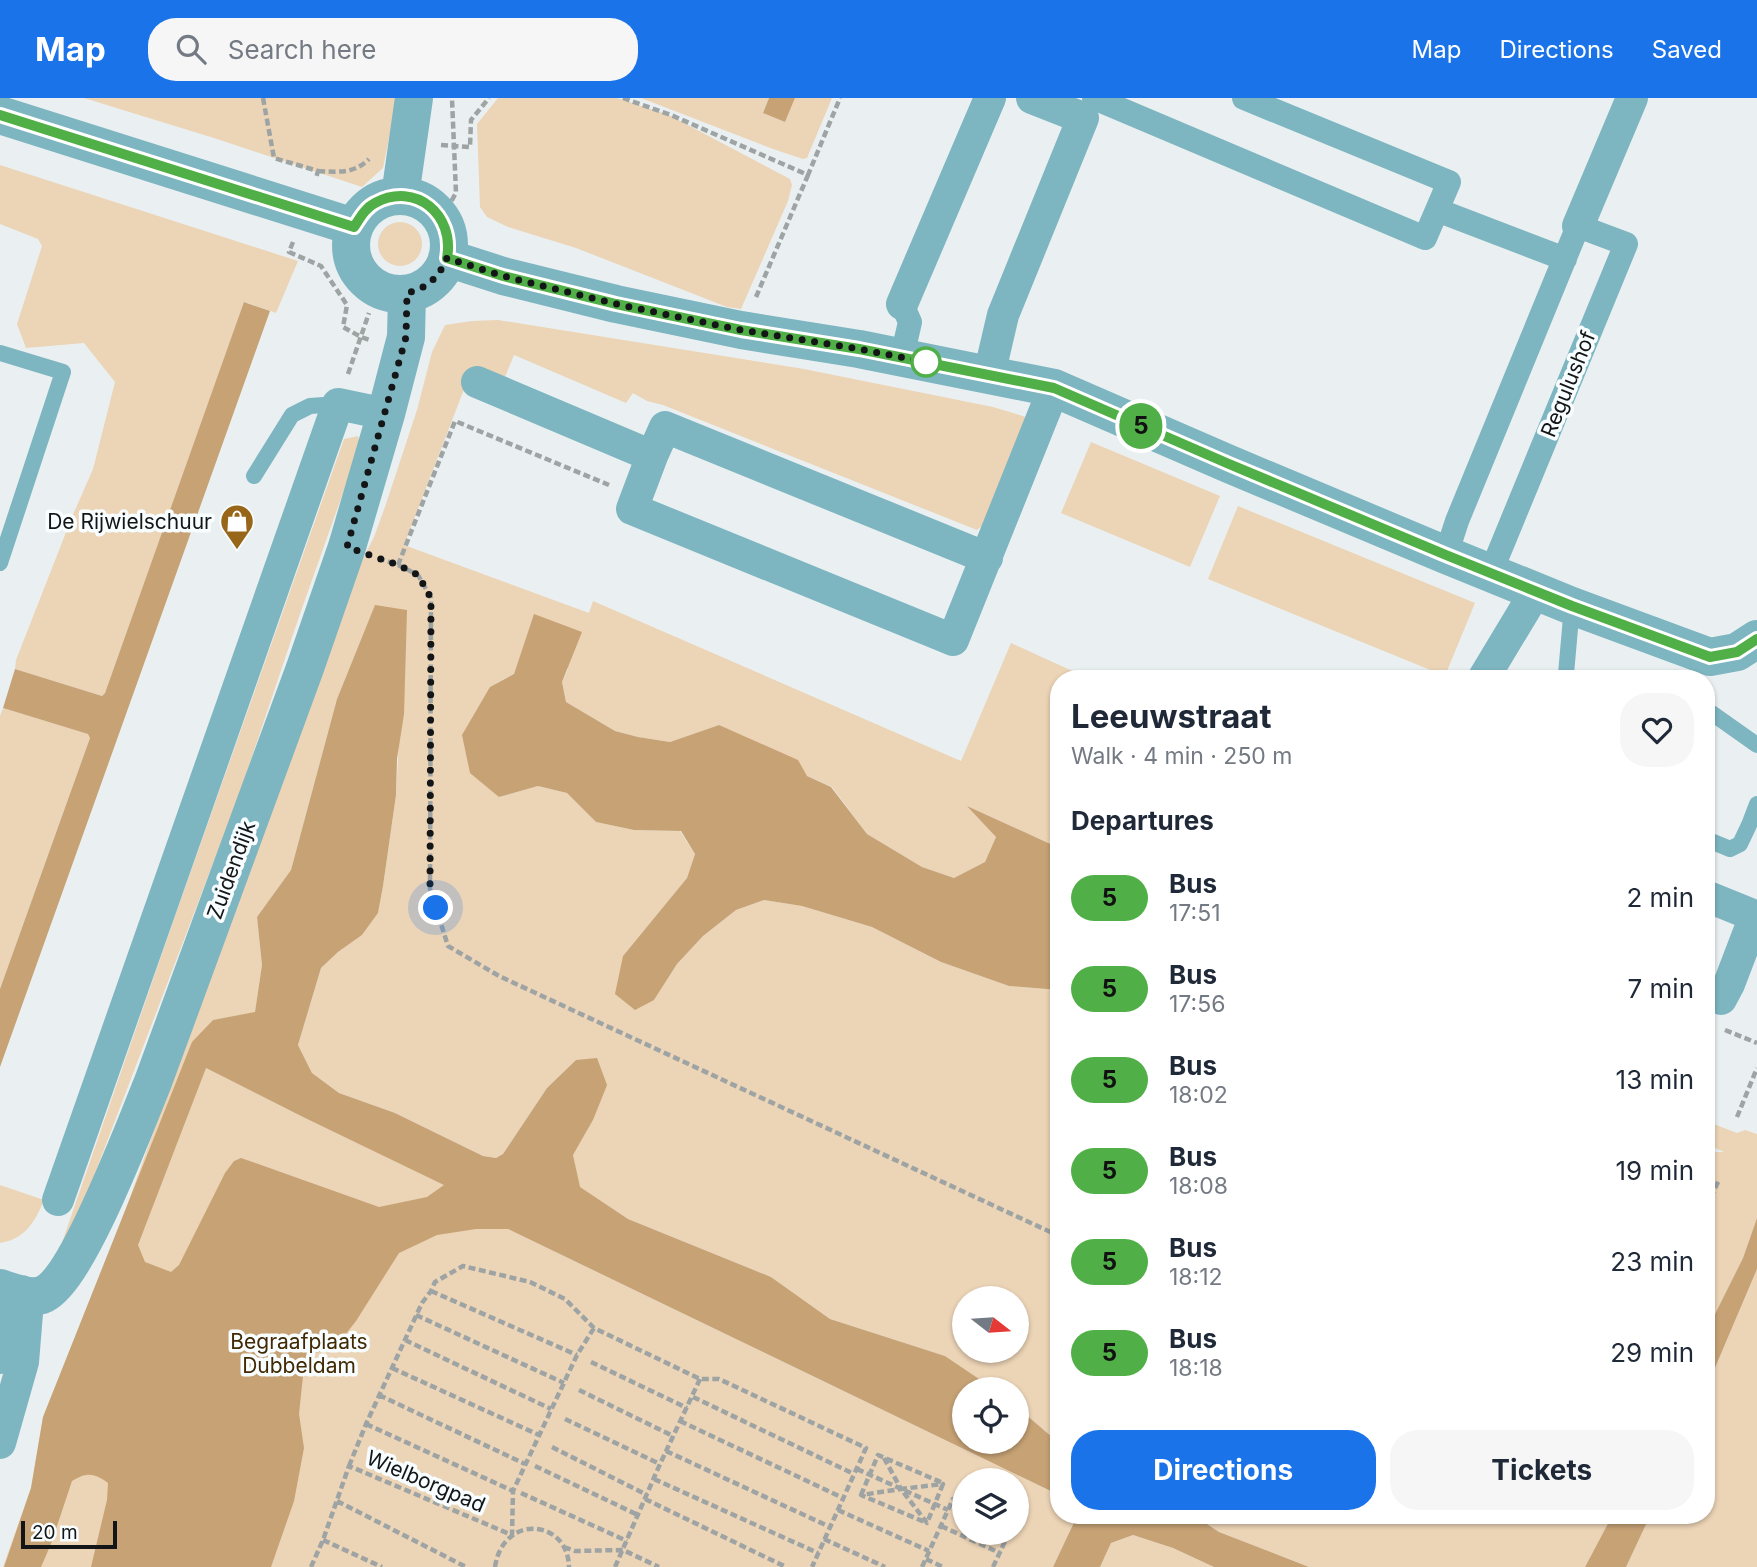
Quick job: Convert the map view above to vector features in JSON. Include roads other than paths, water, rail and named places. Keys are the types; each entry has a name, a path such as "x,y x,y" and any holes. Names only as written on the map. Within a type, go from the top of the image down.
{"street":[{"path":"400,196 414,98"},
{"path":"902,357 910,322 902,303 990,98"},
{"path":"1032,98 1090,105 1425,238 1449,182 1244,98"},
{"path":"1446,555 1457,521 1632,98"},
{"path":"989,375 1003,315 1090,105"},
{"path":"0,116 354,227"},
{"path":"400,196 428,205 446,228 449,248 447,258 436,278 428,285 407,293 386,292 376,288 360,274 351,253 354,227 362,214 374,204 400,196"},
{"path":"1437,210 1565,259"},
{"name":"Regulushof","path":"1491,572 1626,244 1578,226"},
{"path":"447,258 503,276 616,304 1054,388 1229,464 1572,606 1728,654"},
{"name":"Zuidendijk","path":"16,1293 40,1295 51,1290 73,1260 90,1231 158,1069 347,547 406,337 407,293"},
{"path":"477,383 652,456"},
{"path":"987,558 665,427 632,509 953,640 987,558 1054,388"},
{"path":"58,1200 338,404 386,414"},
{"path":"1488,670 1536,591"},
{"path":"1715,900 1755,916 1729,984 1721,999 1715,996"},
{"path":"0,1355 16,1293"},
{"path":"0,1443 23,1362 16,1293"}],"lane":[{"path":"0,354 63,372 0,563"},
{"path":"254,476 292,415 310,406 338,404"},
{"path":"1570,670 1572,606"},
{"path":"1715,715 1757,745"},
{"path":"1715,843 1730,849 1740,844 1757,804"}],"place":[{"name":"De Rijwielschuur","path":"237,551"}],"park label":[{"name":"Begraafplaats Dubbeldam","path":"299,1353"}]}
